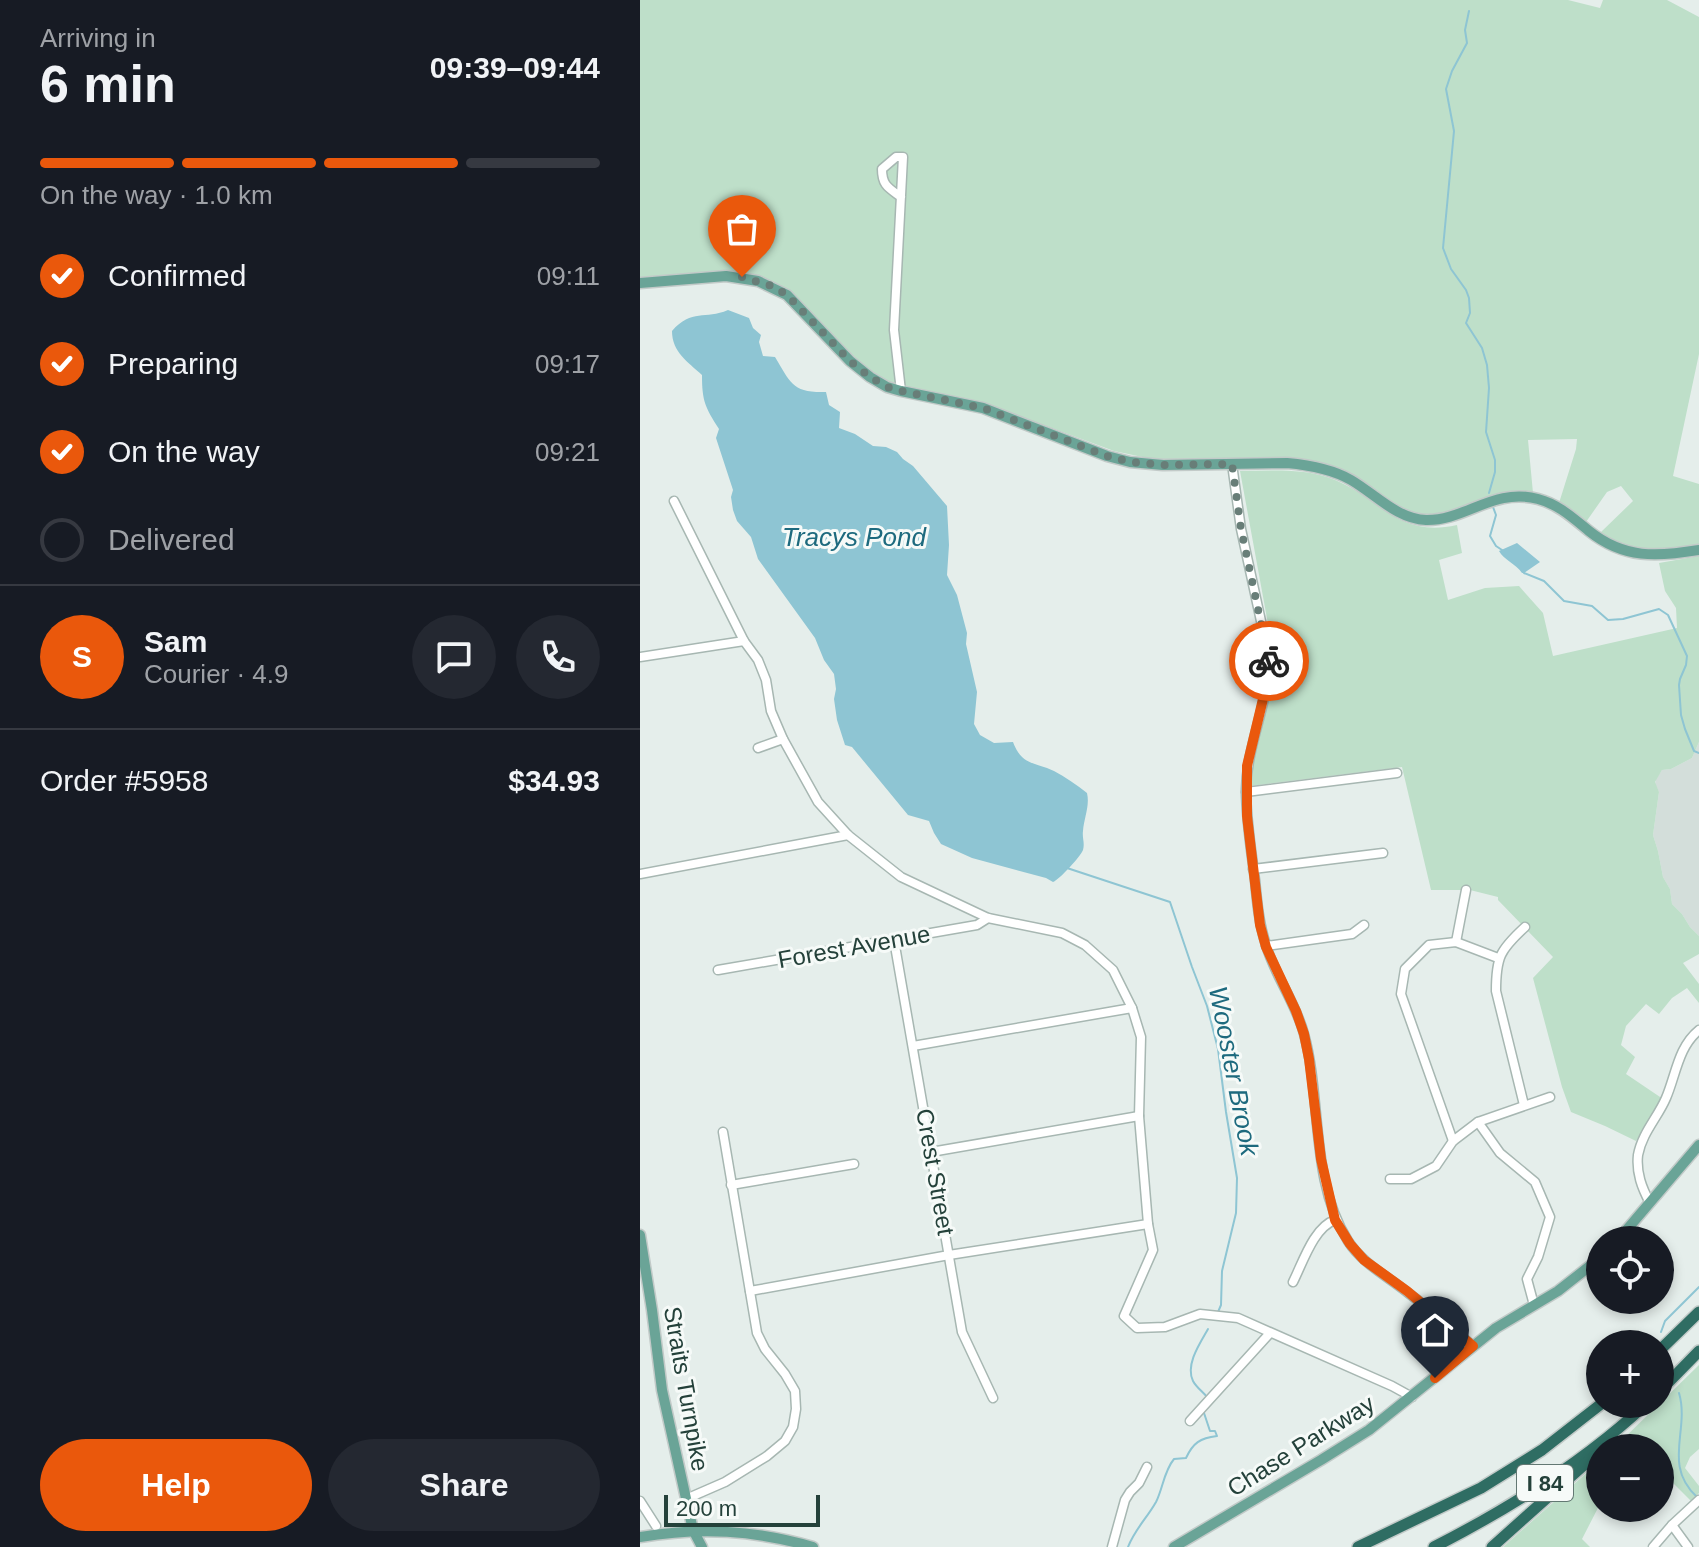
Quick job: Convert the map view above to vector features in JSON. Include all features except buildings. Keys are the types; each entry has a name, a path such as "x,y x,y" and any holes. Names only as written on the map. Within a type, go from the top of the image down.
{"highway":[{"path":"1674,1336 1699,1312"},
{"path":"1674,1377 1699,1351"},
{"name":"I 84","path":"1364,1547 1470,1494 1521,1464 1586,1416"},
{"name":"I 84","path":"1434,1547 1547,1481 1630,1418"},
{"path":"1617,1434 1633,1418"},
{"path":"1492,1547 1586,1462"},
{"path":"1358,1547 1422,1517"}],"main road":[{"path":"640,283 726,276 742,277 772,286 787,295 850,361 870,377 901,391 983,408 1130,462 1163,465 1287,463 1322,469 1353,481 1403,515 1422,520 1440,519 1497,499 1529,496 1550,502 1595,536 1619,549 1651,555 1699,550"},
{"path":"1630,1226 1699,1145"},
{"name":"Straits Turnpike","path":"640,1235 662,1390 693,1530 702,1547"},
{"name":"Chase Parkway","path":"1174,1547 1352,1441 1412,1397 1496,1328 1586,1269"},
{"path":"640,1537 693,1530 775,1536 809,1546"}],"street":[{"path":"901,197 882,180 882,169 896,157 903,157 901,197 894,330 901,391"},
{"path":"1232,464 1241,529 1269,658 1269,674 1247,766 1246,792 1260,925 1304,1034 1321,1159 1335,1220 1364,1260 1473,1346"},
{"path":"674,501 744,641 758,660 766,680 771,711 783,739 818,802 848,835 901,877 988,918 1062,933 1085,945 1113,970 1132,1008 1141,1037 1139,1116 1153,1250 1124,1316 1137,1328 1165,1327 1200,1314 1238,1318 1412,1397"},
{"path":"640,657 744,641"},
{"path":"758,748 783,739"},
{"path":"1246,792 1397,773"},
{"path":"640,874 848,835"},
{"path":"1253,869 1383,853"},
{"path":"1456,942 1466,890"},
{"name":"Forest Avenue","path":"718,970 977,925 988,918"},
{"path":"1266,946 1352,934 1364,925"},
{"path":"1524,1105 1496,991 1498,958 1525,927"},
{"name":"Crest Street","path":"894,940 962,1332 993,1398"},
{"path":"1453,1141 1401,994 1405,969 1429,945 1456,942 1498,958"},
{"path":"913,1046 1132,1008"},
{"path":"1650,1203 1641,1187 1638,1172 1641,1145 1667,1097 1683,1051 1691,1036 1699,1030"},
{"path":"1390,1179 1411,1179 1436,1166 1453,1141 1478,1122 1550,1097"},
{"path":"931,1152 1139,1116"},
{"path":"1478,1122 1500,1153 1535,1182 1550,1217 1538,1257 1527,1279 1534,1305"},
{"path":"686,1499 725,1482 767,1456 785,1441 793,1427 796,1409 795,1391 757,1333 723,1132"},
{"path":"731,1185 854,1164"},
{"path":"1293,1282 1316,1235 1324,1225 1335,1220"},
{"path":"750,1291 949,1255 1148,1224"},
{"path":"1190,1421 1270,1333"},
{"path":"1112,1547 1123,1507 1147,1467"},
{"path":"1653,1547 1699,1500"},
{"path":"640,1501 656,1526"},
{"path":"1672,1525 1688,1547"}],"shaded area":[{"path":"1699,742 1699,936 1672,904 1653,835 1659,792 1656,779 1662,770 1671,769 1692,758"}],"green space":[{"path":"640,0 1568,0 1600,8 1603,0 1667,0 1699,17 1699,354 1673,476 1699,484 1699,544 1660,549 1636,548 1600,533 1633,501 1621,486 1607,492 1586,522 1559,503 1577,439 1528,440 1533,493 1503,493 1454,514 1427,517 1403,509 1351,474 1315,461 1290,458 1152,459 1114,451 995,407 891,383 866,368 793,297 764,279 640,278"},
{"path":"1240,471 1316,474 1345,485 1388,513 1417,526 1435,528 1457,525 1462,553 1439,560 1448,600 1485,588 1519,586 1543,613 1553,656 1677,628 1676,608 1665,591 1659,563 1699,556 1699,742 1692,758 1671,769 1662,770 1655,782 1659,792 1653,835 1672,904 1699,936 1699,954 1683,963 1699,984 1699,1003 1687,988 1672,998 1659,1014 1646,1004 1626,1026 1621,1045 1635,1057 1626,1074 1663,1099 1636,1141 1571,1112 1533,978 1553,957 1498,897 1470,890 1431,890 1402,767 1250,786 1275,662"},
{"path":"1699,1365 1699,1449 1690,1457 1685,1468 1699,1486 1699,1493 1691,1501 1674,1484 1674,1434 1628,1434 1645,1418 1674,1418 1674,1389"},
{"path":"1586,1473 1586,1522 1591,1522 1582,1539 1590,1547 1503,1547"}],"water":[{"name":"Tracys Pond","path":"728,310 749,318 753,328 761,335 759,342 763,356 775,357 794,385 806,391 826,392 829,405 840,412 839,428 873,446 897,452 947,506 947,575 957,595 967,633 966,644 977,692 974,724 980,735 994,743 1013,742 1025,759 1054,771 1087,793 1083,850 1070,868 1053,882 972,858 941,844 929,821 908,815 852,747 845,745 837,720 834,674 815,638 758,559 751,537 737,521 731,497 733,490 716,438 719,429 705,404 702,375 682,356 673,338 672,331 686,319"},
{"path":"1517,543 1540,562 1524,573 1499,551"}],"waterway":[{"path":"1469,11 1465,30 1467,43 1446,89 1454,131 1443,248 1451,269 1466,290 1470,313 1466,323 1482,348 1487,365 1486,432 1495,460 1489,493"},
{"path":"1493,507 1496,515 1490,536 1502,550"},
{"path":"1524,573 1544,581 1564,601 1592,606 1608,620 1659,609 1668,615 1687,656 1679,685 1681,715 1694,751 1699,753"},
{"name":"Wooster Brook","path":"1067,868 1170,902 1207,1006 1218,1049 1237,1178 1236,1213 1222,1271 1218,1312"},
{"path":"1662,1330 1665,1321 1699,1287"},
{"name":"Wooster Brook","path":"1207,1397 1193,1381 1191,1368 1194,1354 1208,1329"},
{"path":"1679,1393 1681,1472 1697,1497"},
{"name":"Wooster Brook","path":"1128,1547 1156,1502 1174,1459 1186,1458 1198,1442 1217,1436 1215,1431 1210,1431 1204,1413"}],"way so far":[{"path":"742,277 772,286 787,295 850,361 887,387 983,408 1130,462 1232,464 1241,529 1269,661"}],"route":[{"path":"1269,661 1269,674 1247,766 1246,792 1260,925 1266,947 1304,1034 1321,1159 1335,1220 1364,1260 1473,1346 1435,1378"}]}
